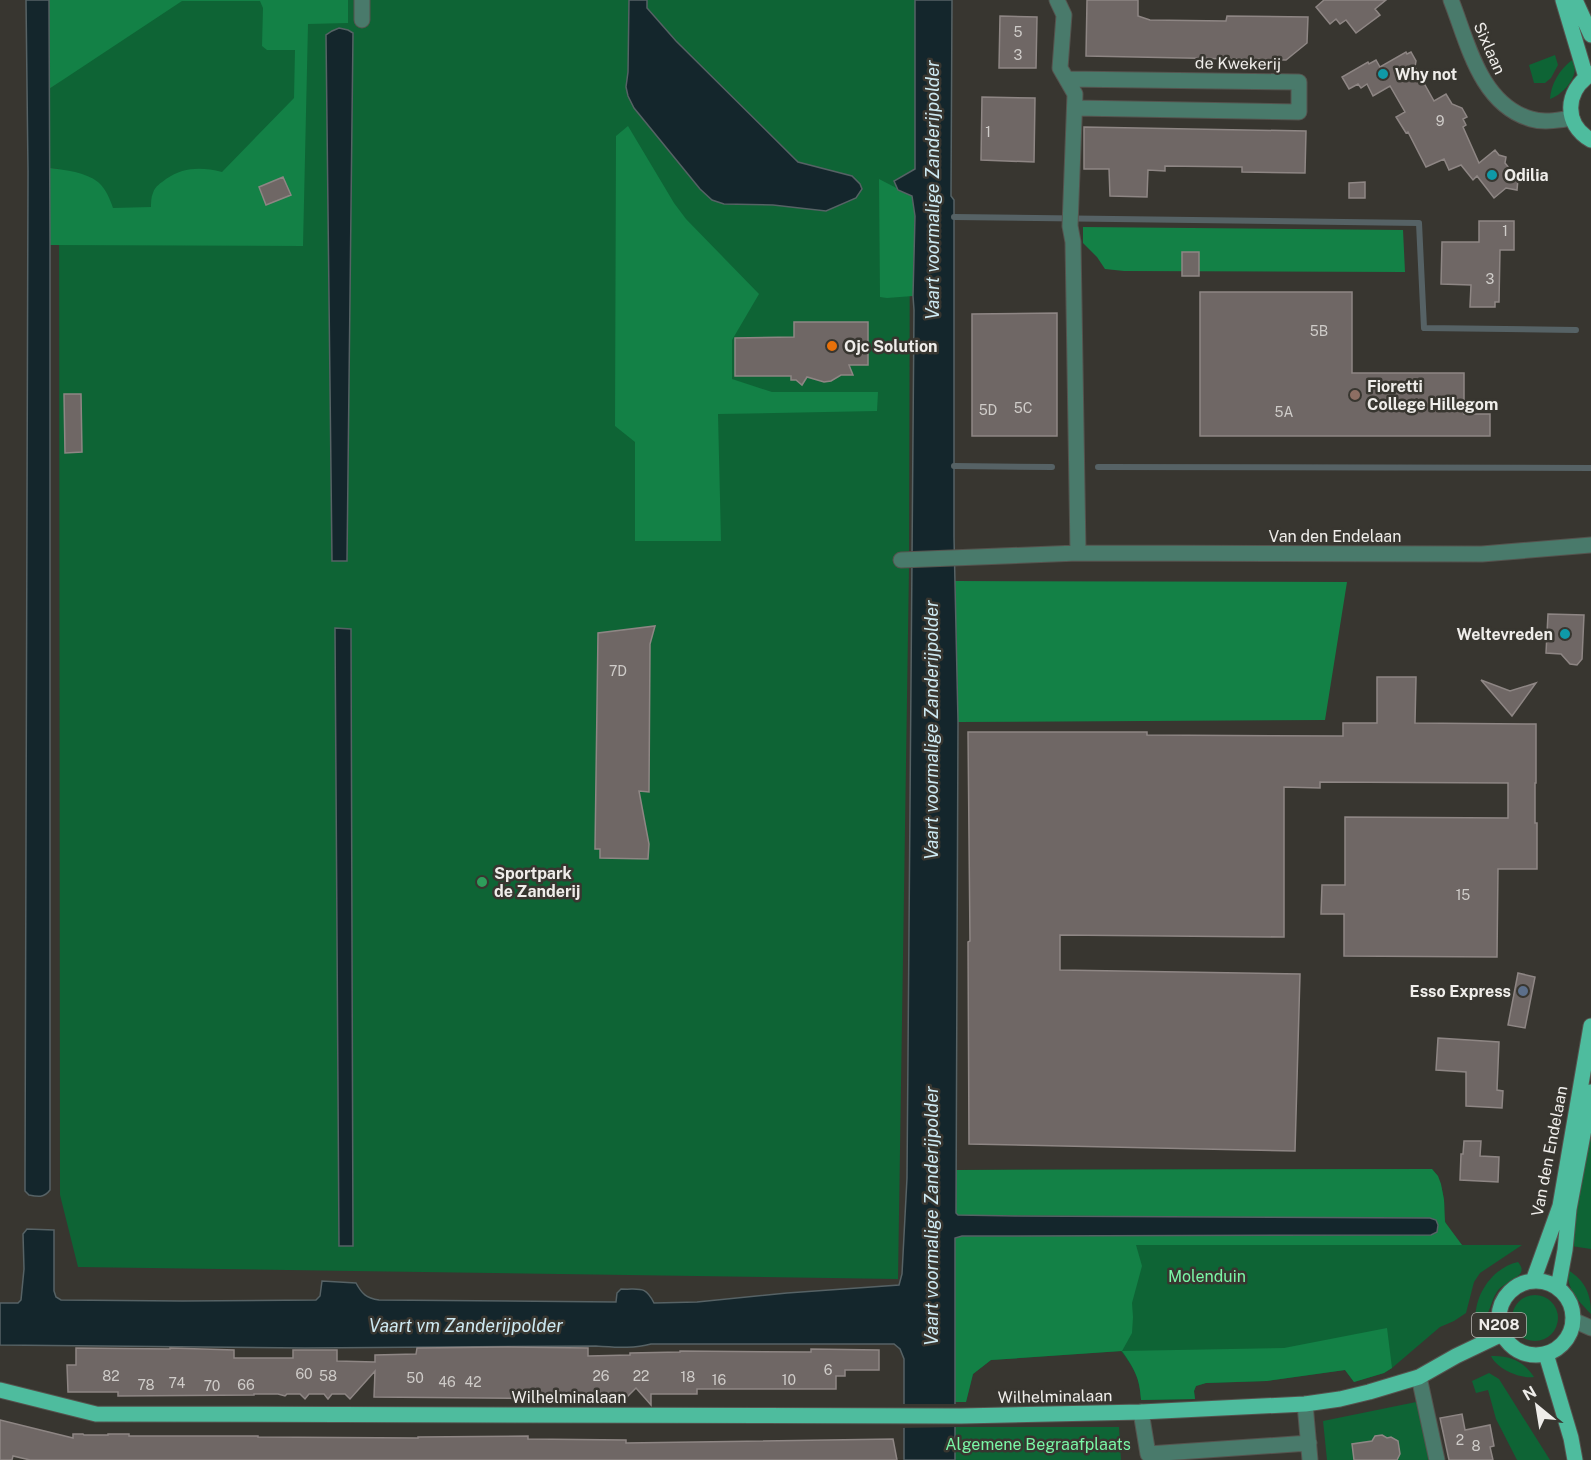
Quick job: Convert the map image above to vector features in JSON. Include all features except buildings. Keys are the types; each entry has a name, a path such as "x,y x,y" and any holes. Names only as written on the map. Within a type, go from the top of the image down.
{"main road":[{"path":"1563,0 1588,76 1578,86 1573,96 1572,118 1578,130 1591,140"},
{"path":"1575,0 1591,35"},
{"name":"Van den Endelaan","path":"1533,1281 1560,1206 1591,1026"},
{"name":"Van den Endelaan","path":"1558,1288 1569,1209 1591,1092"},
{"path":"1533,1281 1546,1282 1558,1288 1572,1308 1572,1328 1565,1341 1546,1354 1571,1438 1575,1460"},
{"name":"N208","path":"1533,1281 1511,1290 1502,1301 1498,1320 1502,1334 1511,1346 1520,1352 1535,1355 1546,1354"},
{"name":"Wilhelminalaan","path":"0,1390 96,1414 961,1416 1142,1412 1305,1404 1340,1399 1419,1377 1502,1334"}],"street":[{"path":"362,0 362,20"},
{"path":"1057,0 1064,15 1060,68 1075,94 1070,226 1073,242 1074,282 1078,553"},
{"name":"Sixlaan","path":"1451,0 1471,54 1488,88 1497,98 1513,111 1531,119 1548,121 1572,118"},
{"name":"de Kwekerij","path":"1066,79 1299,82 1299,112 1075,108"},
{"name":"Van den Endelaan","path":"901,560 1078,553 1482,554 1591,545"},
{"path":"1573,1320 1591,1328"},
{"path":"1419,1377 1437,1460"},
{"path":"1305,1404 1310,1460"},
{"path":"1142,1412 1148,1454 1309,1443"}],"green space":[{"path":"49,0 348,0 348,23 308,24 303,246 50,245 50,168 75,172 98,182 113,208 151,207 155,188 179,172 207,169 222,172 294,98 295,50 267,50 262,46 263,8 260,1 182,1 49,89"},
{"name":"Sportpark de Zanderij","path":"59,0 915,0 915,169 910,172 909,569 898,1279 78,1267 60,1195 59,169 50,168 49,89 59,82"},
{"path":"1555,55 1558,65 1551,78 1545,83 1534,83 1529,65"},
{"path":"1572,60 1575,71 1570,83 1550,99 1556,78"},
{"path":"628,126 686,219 759,294 732,340 732,379 772,392 878,392 877,411 718,414 721,541 635,541 635,442 615,426 616,136"},
{"path":"879,179 912,196 915,216 913,296 880,297"},
{"path":"1083,227 1403,230 1405,272 1124,271 1105,269 1083,243"},
{"path":"955,581 1347,582 1325,720 958,722"},
{"path":"1591,1136 1591,1249 1571,1246 1585,1143"},
{"name":"Molenduin","path":"1432,1169 1443,1192 1445,1221 1462,1245 1522,1245 1480,1273 1474,1282 1466,1313 1440,1327 1384,1373 1354,1382 1345,1370 1267,1381 1206,1383 1196,1386 1195,1399 1141,1400 1135,1374 1121,1351 991,1360 973,1374 966,1402 955,1402 956,1170"},
{"path":"1432,1169 1438,1176 1444,1200 1445,1222 1462,1245 1136,1245 1142,1266 1132,1303 1132,1333 1122,1351 991,1360 973,1374 966,1402 955,1402 955,1238 962,1236 1241,1235 1436,1220 1430,1218 958,1215 956,1213 956,1170"},
{"path":"1518,1262 1522,1268 1521,1273 1499,1289 1485,1318 1476,1325 1477,1305 1485,1286 1499,1271"},
{"path":"1568,1270 1586,1288 1591,1314 1572,1291"},
{"path":"1535,1295 1551,1302 1558,1318 1551,1334 1535,1341 1519,1334 1512,1318 1519,1302"},
{"path":"1387,1328 1392,1368 1384,1373 1354,1382 1345,1370 1267,1381 1206,1383 1196,1386 1195,1399 1141,1400 1136,1374 1122,1351 1284,1348"},
{"path":"1491,1356 1516,1360 1534,1377 1510,1372 1498,1365"},
{"path":"1489,1373 1499,1379 1550,1460 1517,1460 1496,1419 1488,1390 1476,1393 1472,1381"},
{"path":"1421,1401 1433,1460 1327,1460 1323,1421"},
{"name":"Algemene Begraafplaats","path":"955,1427 1119,1427 1121,1460 955,1460"}],"water":[{"path":"26,0 49,0 50,1190 43,1196 29,1195 25,1191 28,171"},
{"path":"629,0 647,0 647,8 676,41 798,162 852,176 862,189 856,198 826,211 773,205 724,204 712,200 700,189 634,108 628,96 626,87"},
{"path":"915,0 952,0 951,196 954,200 954,537 958,722 956,1213 958,1215 1015,1216 1430,1218 1436,1220 1437,1232 1431,1235 962,1236 955,1238 955,1460 904,1460 904,1359 900,1349 894,1344 305,1348 0,1345 0,1303 18,1303 21,1300 24,1269 23,1234 27,1229 54,1230 54,1291 56,1297 61,1300 316,1300 320,1296 322,1281 356,1283 365,1295 379,1300 616,1302 617,1293 621,1289 637,1289 648,1293 654,1303 697,1302 899,1285 902,1274 907,1178 915,216 912,196 898,190 894,181 915,169"},
{"path":"339,28 353,33 347,561 332,561 326,35"},
{"path":"335,628 351,629 353,1246 339,1246"}],"pier":[{"path":"901,1404 958,1404 958,1427 901,1428"}],"waterway":[{"path":"954,217 1419,223 1424,328 1576,330"},
{"path":"954,466 1052,467"},
{"path":"1098,467 1591,468"}],"place":[{"name":"Why not","path":"1383,74"},
{"name":"Odilia","path":"1492,175"},
{"name":"Ojc Solution","path":"832,346"},
{"name":"Fioretti College Hillegom","path":"1355,395"},
{"name":"Weltevreden","path":"1565,634"},
{"name":"Sportpark de Zanderij","path":"482,882"},
{"name":"Esso Express","path":"1523,991"}],"water label":[{"name":"Vaart voormalige Zanderijpolder","path":"933,190"},
{"name":"Vaart voormalige Zanderijpolder","path":"932,730"},
{"name":"Vaart voormalige Zanderijpolder","path":"932,1216"},
{"name":"Vaart vm Zanderijpolder","path":"466,1326"}]}
